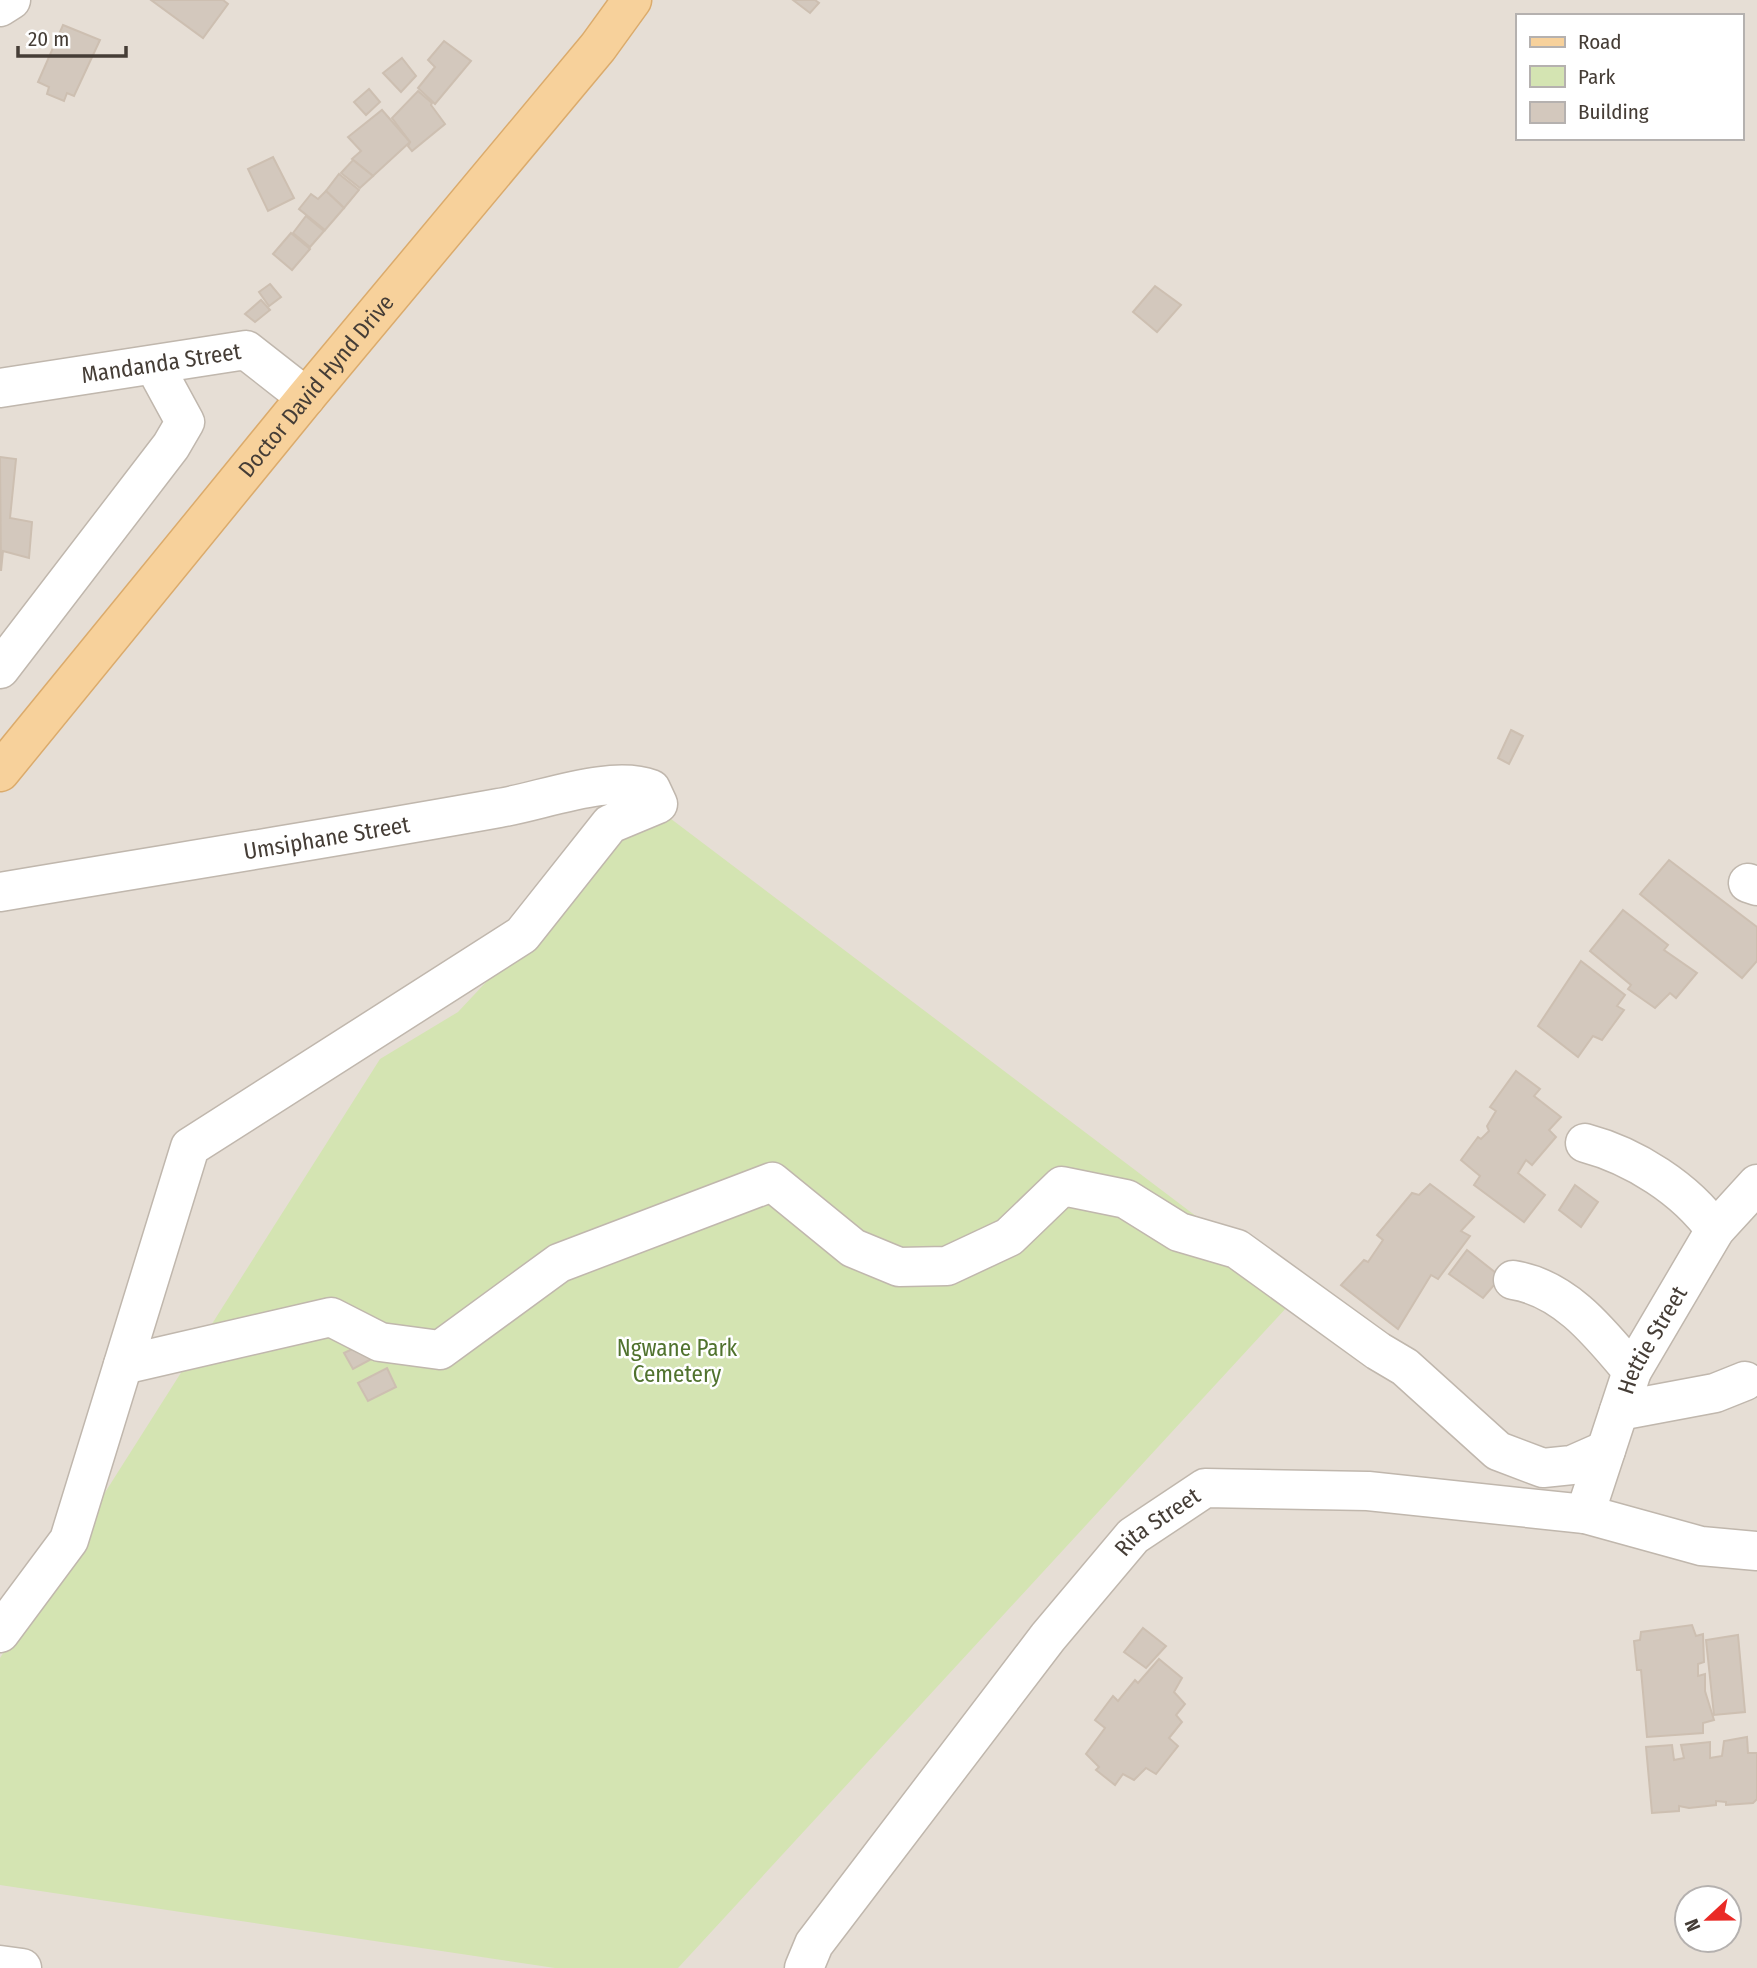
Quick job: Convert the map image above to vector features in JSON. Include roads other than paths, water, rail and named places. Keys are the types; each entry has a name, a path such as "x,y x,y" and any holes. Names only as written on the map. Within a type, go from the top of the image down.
{"main road":[{"name":"Doctor David Hynd Drive","path":"0,772 306,397 589,58 632,0"}],"street":[{"path":"0,7 11,0"},
{"name":"Mandanda Street","path":"0,388 246,349 306,397"},
{"path":"0,669 171,446 185,422 154,365"},
{"name":"Umsiphane Street","path":"0,892 503,808 610,786 637,784 651,789 658,804 610,824 522,935 190,1147 123,1365"},
{"path":"1585,1143 1621,1158 1682,1193 1701,1210 1715,1230"},
{"path":"0,1633 69,1540 123,1365 331,1317 380,1342 440,1350 559,1263 772,1182 853,1248 899,1267 947,1266 1009,1237 1062,1186 1126,1199 1178,1232 1237,1249 1378,1351 1405,1367 1497,1451 1543,1468 1572,1465 1606,1450"},
{"name":"Hettie Street","path":"1585,1514 1632,1371 1715,1230 1757,1184"},
{"path":"1513,1280 1530,1283 1559,1297 1608,1343 1632,1371"},
{"path":"1619,1411 1715,1393 1745,1381"},
{"name":"Rita Street","path":"804,1968 814,1944 1048,1637 1133,1536 1205,1488 1368,1491 1585,1514 1701,1546 1757,1551"},
{"path":"0,1965 22,1968"}],"park label":[{"name":"Ngwane Park Cemetery","path":"677,1361"}]}
